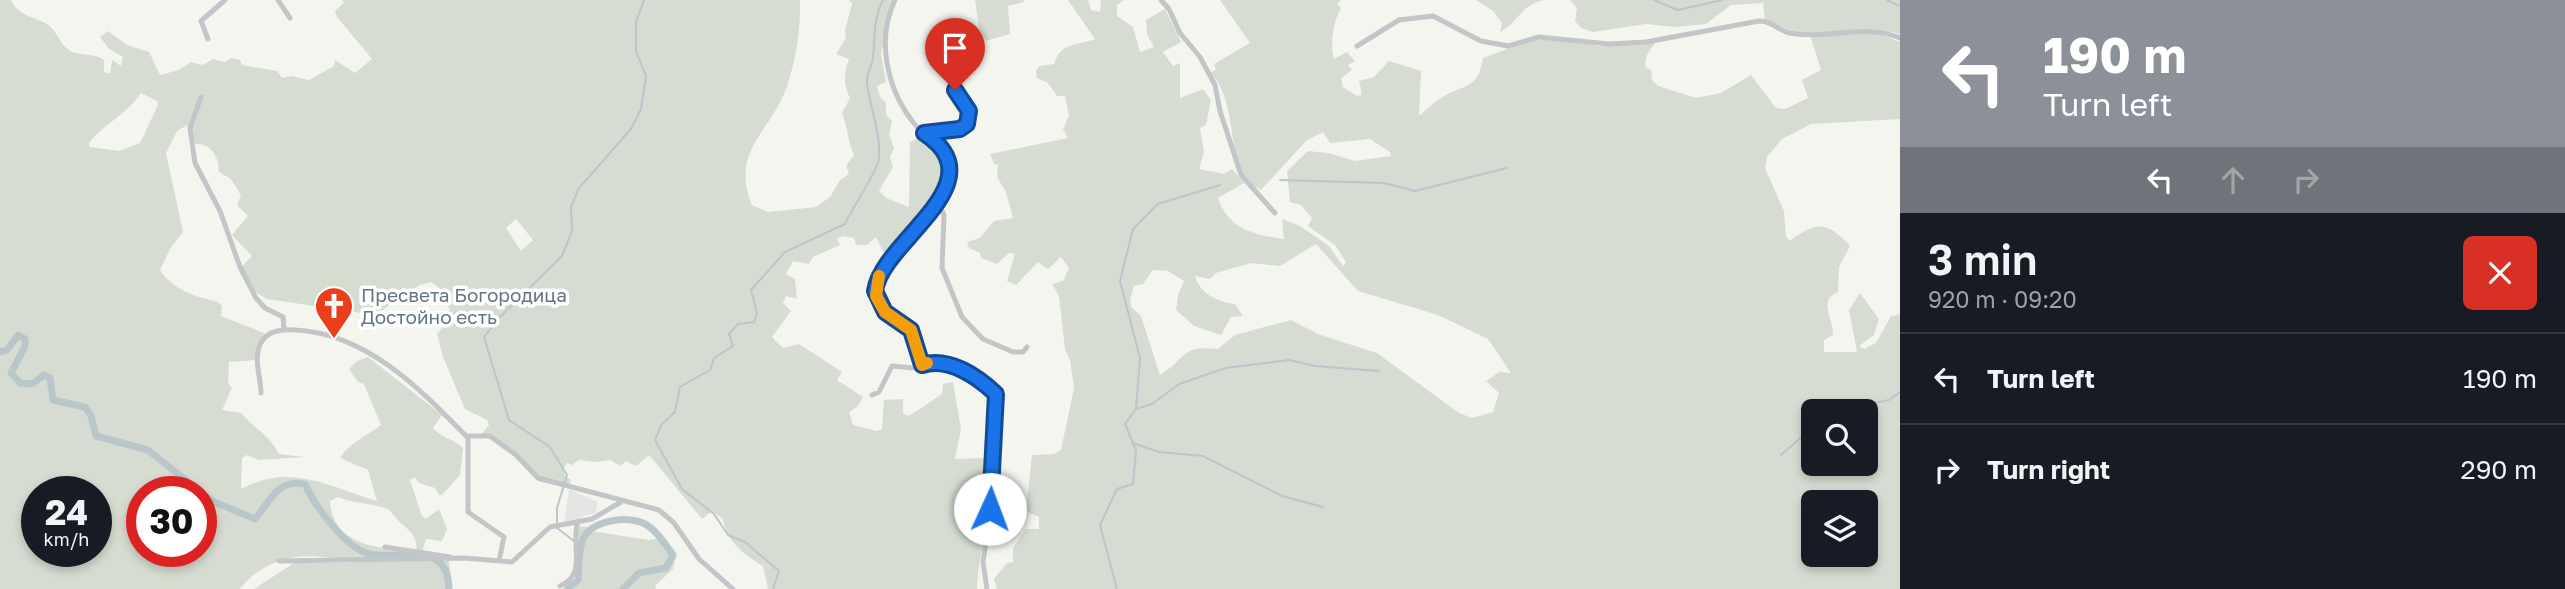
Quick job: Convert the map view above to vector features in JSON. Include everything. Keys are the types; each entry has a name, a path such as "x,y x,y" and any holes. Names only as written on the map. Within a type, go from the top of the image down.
{"street":[{"path":"208,39 201,21 225,0"},
{"path":"278,0 290,18"},
{"path":"895,0 885,47 886,67 892,84 916,126 944,152 949,162 939,204 889,262 879,276 875,291 885,312 911,330 922,365"},
{"path":"1161,0 1169,9 1183,39 1200,57 1215,85 1220,111 1241,175 1275,213"},
{"path":"1357,46 1399,20 1433,16 1481,41 1508,46 1539,37 1609,44 1646,42 1759,21 1772,22 1788,32 1881,33 1900,38"},
{"path":"924,133 960,129 967,124 969,111 955,92 956,85"},
{"path":"201,97 190,128 195,163 220,211 240,267 256,298 265,308 283,317 284,329"},
{"path":"939,204 944,215 942,268 966,323 994,345 1017,353 1023,352 1027,347"},
{"path":"261,393 258,349 267,335 284,329 335,336 370,353 401,373 468,436 491,436 516,455 538,478 576,486 606,498 653,508 665,514 699,559 733,589"},
{"path":"872,395 879,392 892,366 938,362 951,365 994,391 992,500 983,562 987,589"},
{"path":"468,436 468,512 503,537 499,561"},
{"path":"604,510 606,498"},
{"path":"385,547 464,558 516,560 550,527 592,519 624,501"},
{"path":"560,586 571,580 576,570 573,540 578,521"},
{"path":"278,561 464,558"}],"shaded area":[{"path":"0,0 11,0 22,13 47,24 73,52 104,60 104,72 110,74 112,60 121,66 123,57 108,48 100,37 108,31 127,45 149,52 160,75 179,70 191,62 203,65 213,59 225,62 232,58 240,60 242,65 277,71 282,78 291,76 309,80 334,66 335,60 355,73 372,59 337,17 335,11 344,3 342,0 800,0 797,43 787,86 755,142 746,170 746,186 752,205 768,212 816,207 830,197 840,180 849,174 846,166 854,155 842,113 850,98 845,78 849,59 836,54 846,38 845,30 852,4 849,0 892,0 881,54 886,82 877,86 880,97 886,103 886,115 892,121 889,134 894,148 890,157 893,167 879,191 886,198 909,207 910,142 918,138 924,139 943,161 942,181 939,185 941,190 935,205 907,233 888,261 876,237 867,245 856,245 854,238 842,236 837,239 840,245 813,257 809,264 793,261 786,274 795,279 797,299 786,296 783,303 791,311 772,337 783,348 799,344 842,372 837,380 863,397 858,406 849,412 853,425 877,431 882,429 884,400 903,399 903,414 909,416 942,394 943,384 953,382 961,429 955,459 985,458 991,488 977,589 768,589 763,566 737,547 728,534 723,519 712,511 702,519 649,455 636,466 626,461 620,466 610,460 579,460 572,465 567,463 564,467 565,476 571,480 568,487 540,482 513,455 482,434 489,425 487,420 465,409 443,357 437,334 442,328 441,320 450,309 440,297 443,291 431,282 420,285 375,315 267,299 250,289 240,268 252,256 232,235 248,216 237,205 241,195 231,179 219,172 218,161 210,148 195,144 187,125 177,131 166,153 183,232 170,249 160,270 178,288 218,302 222,306 221,316 264,333 257,360 229,362 228,383 232,388 222,410 241,413 270,441 279,454 305,457 259,460 247,455 242,458 241,489 259,481 293,477 326,484 377,501 368,470 340,458 354,443 381,425 364,384 358,382 349,369 357,361 368,357 442,415 433,428 463,448 460,475 442,495 439,495 435,488 419,483 415,477 410,480 422,516 426,519 439,509 447,529 442,541 426,539 422,552 417,553 449,560 452,589 254,589 294,563 351,563 339,559 305,556 269,565 240,589 0,589","holes":["141,93 157,101 158,105 140,143 119,151 90,147 89,143 95,136 123,113","516,219 533,240 521,251 506,228","338,497 390,510 412,533 416,551 389,549 361,543 350,537 333,517 330,501"]},
{"path":"975,0 1024,2 1008,6 1010,34 986,41 979,28"},
{"path":"1068,0 1088,0 1091,10 1100,12 1101,0 1124,0 1117,5 1117,16 1133,27 1140,52 1154,47 1147,34 1146,20 1165,9 1181,42 1163,52 1173,66 1180,63 1180,98 1203,89 1211,100 1206,125 1200,128 1204,152 1199,169 1224,174 1232,169 1244,183 1218,198 1228,217 1244,229 1284,239 1282,219 1300,226 1329,246 1343,266 1346,262 1335,245 1308,226 1312,218 1301,205 1290,202 1287,171 1308,151 1328,153 1355,161 1391,156 1390,152 1370,139 1330,143 1323,132 1307,140 1261,190 1246,180 1237,163 1223,93 1210,73 1216,69 1214,64 1250,43 1220,0 1341,0 1337,3 1341,9 1333,33 1334,59 1347,52 1355,61 1348,65 1352,70 1341,78 1343,87 1357,96 1362,95 1359,81 1374,77 1389,61 1421,71 1419,116 1441,98 1474,81 1481,69 1483,58 1529,41 1555,38 1599,46 1656,42 1645,64 1646,68 1651,69 1652,80 1658,86 1696,98 1721,93 1751,75 1776,108 1785,109 1808,98 1802,80 1821,70 1810,35 1880,34 1900,42 1900,119 1811,124 1782,139 1767,157 1765,168 1784,211 1786,236 1790,241 1807,230 1821,227 1835,232 1850,246 1839,267 1838,292 1828,300 1833,335 1824,340 1824,352 1857,352 1849,310 1860,293 1879,319 1874,335 1859,346 1864,349 1876,343 1891,316 1900,314 1900,589 997,589 994,579 1007,563 1013,562 1013,548 1026,529 1039,529 1039,517 1026,511 1032,455 1054,454 1061,450 1074,388 1070,360 1065,349 1059,296 1052,284 1063,281 1069,268 1061,257 1048,269 1038,262 1016,285 1007,281 1015,254 1009,253 997,264 981,258 980,253 969,248 967,242 980,238 994,221 1013,218 1006,192 997,177 998,164 995,165 990,154 1068,138 1063,129 1069,116 1065,96 1057,96 1048,83 1037,78 1036,72 1039,66 1054,64 1061,52 1070,46 1095,39","holes":["1316,244 1358,291 1438,315 1488,339 1511,373 1499,372 1486,381 1499,393 1493,412 1472,418 1459,413 1377,353 1318,334 1291,320 1235,335 1218,349 1190,351 1160,375 1141,316 1131,307 1130,300 1134,286 1143,284 1153,270 1168,271 1184,281 1176,310 1194,326 1221,335 1231,317 1243,316 1235,304 1216,299 1205,292 1195,276 1210,279 1216,273 1251,263 1280,266"]},
{"path":"1476,0 1544,0 1530,6 1500,32 1502,23 1493,11"},
{"path":"1570,0 1900,0 1900,34 1887,31 1809,34 1792,31 1765,22 1763,3 1731,5 1706,24 1674,27 1646,24 1593,32 1581,28 1575,21 1577,8"},
{"path":"569,489 598,502 596,513 564,522"},
{"path":"576,526 649,540 662,538 676,556 673,569 655,586 656,589 573,589 579,558"}],"waterway":[{"path":"557,522 557,508 567,475 550,447 509,420 484,337 500,317 562,256 572,231 571,207 579,188 631,129 641,109 646,76 636,51 636,22 644,0"},
{"path":"773,589 779,571 745,542 728,535 714,514 682,489 655,440 661,425 675,412 680,387 710,370 714,358 733,346 729,334 738,324 754,322 757,313 751,290 785,252 845,224 874,172 878,164 879,148 867,80 872,63 877,16 883,0"},
{"path":"1654,0 1678,10 1722,0"},
{"path":"1887,0 1900,6"},
{"path":"1280,180 1384,183 1415,191 1507,168"},
{"path":"1117,589 1100,525 1117,489 1133,484 1136,451 1125,424 1136,409 1140,358 1120,281 1133,229 1158,204 1220,185"},
{"path":"0,352 7,350 18,335 25,339 25,346 11,373 20,383 32,384 44,375 50,378 53,400 85,407 91,416 96,436 148,450 212,501 255,519 281,488 295,483 305,484 315,503 357,549 378,555 430,557 440,562 446,573 449,589"},
{"path":"1136,409 1152,404 1179,384 1226,368 1289,360 1315,366 1379,371"},
{"path":"1878,402 1889,400 1900,392"},
{"path":"1781,455 1801,438"},
{"path":"1133,443 1159,452 1203,456 1282,496 1323,507"},
{"path":"567,589 578,580 582,542 591,529 618,520 636,521 652,529 673,555 666,568 639,573 623,589"},
{"path":"557,528 574,541"}],"slow traffic":[{"path":"879,276 876,296 885,312 911,330 922,365 927,363"}],"place":[{"name":"Пресвета Богородица Достойно есть","path":"334,340"}],"route":[{"path":"955,90 969,111 967,124 960,129 924,133 944,152 949,162 947,180 939,204 889,262 879,276 875,291 885,312 911,330 922,365 945,362 996,394 990,509"}]}
